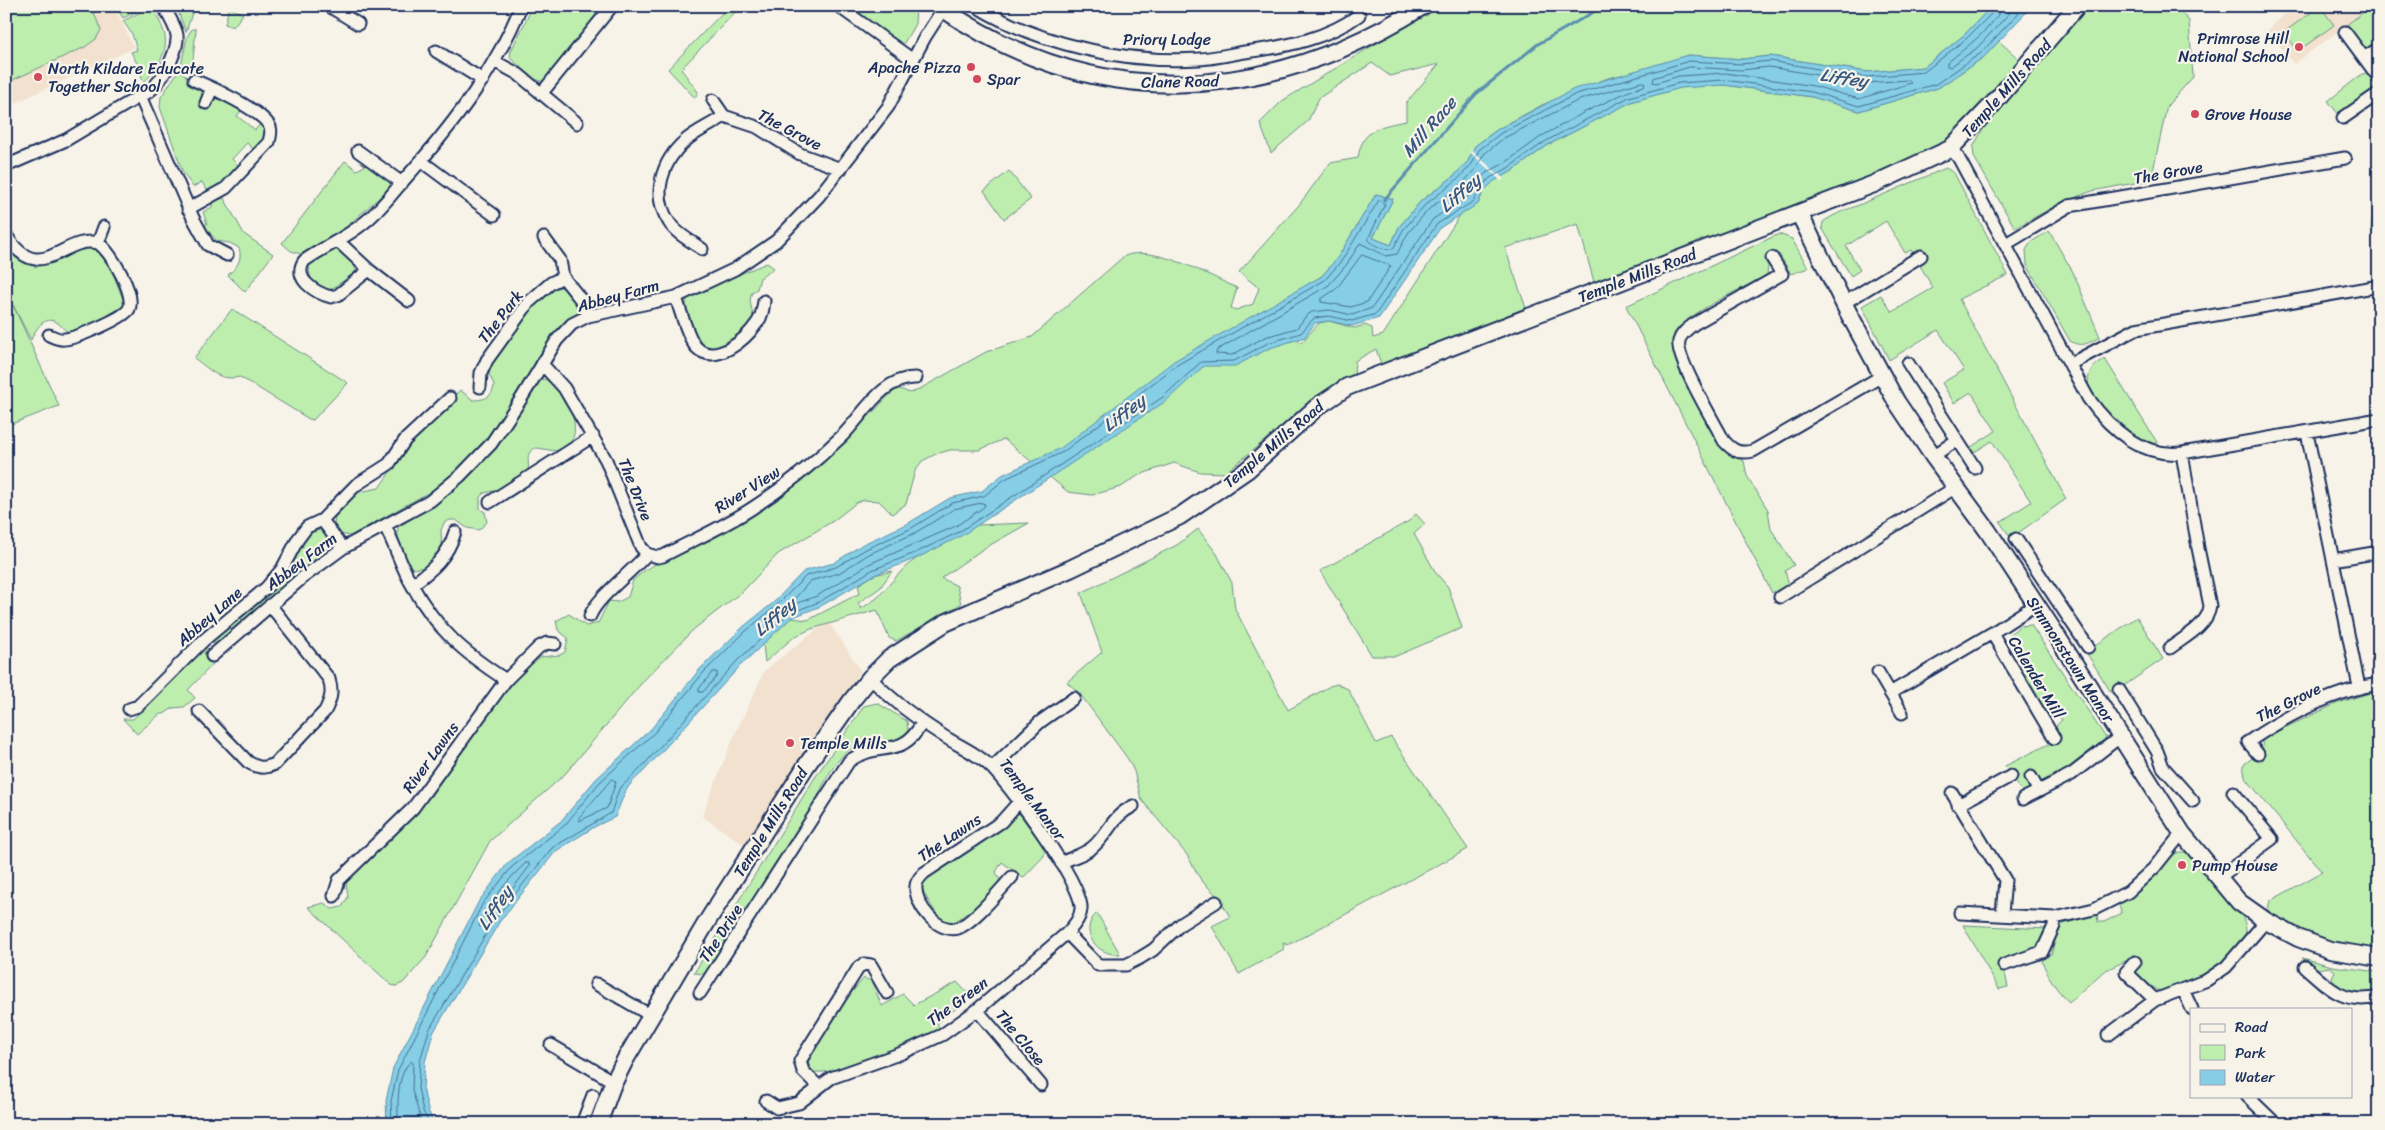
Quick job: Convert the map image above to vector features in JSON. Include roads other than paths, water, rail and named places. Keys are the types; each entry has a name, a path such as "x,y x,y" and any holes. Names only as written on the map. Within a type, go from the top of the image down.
{"street":[{"path":"6,166 66,140 140,96 147,94 167,68 176,48 176,30 164,6"},
{"path":"329,6 358,24"},
{"path":"369,270 338,295 331,297 323,294 303,280 301,270 304,261 339,242 367,221 421,161 483,80 521,6"},
{"path":"541,94 612,6"},
{"path":"838,6 913,60"},
{"name":"Priory Lodge","path":"976,6 1004,20 1049,38 1104,53 1199,59 1294,44 1339,28 1359,15"},
{"name":"Clane Road","path":"941,8 972,29 1005,46 1065,70 1108,79 1172,83 1239,78 1296,66 1365,40 1423,6"},
{"name":"Temple Mills Road","path":"598,1124 614,1082 650,1015 806,766 852,700 889,659 945,623 1094,558 1180,516 1247,470 1317,407 1347,387 1799,213 1912,168 1950,148 1993,104 2077,6"},
{"name":"Abbey Farm","path":"212,656 302,578 343,548 430,501 460,476 491,444 562,334 572,324 588,316 676,297 735,269 776,241 819,196 888,107 941,8"},
{"path":"2345,32 2379,78"},
{"path":"2364,58 2379,48"},
{"path":"436,51 483,80"},
{"path":"494,61 518,74 577,123"},
{"path":"188,209 226,188 269,142 272,132 270,125 242,104 194,80"},
{"path":"206,103 212,88"},
{"path":"2343,118 2379,93"},
{"path":"140,96 188,209 208,245 227,255"},
{"path":"702,249 669,223 662,207 660,190 663,172 669,159 685,141 724,116 713,100"},
{"name":"The Grove","path":"724,116 757,127 800,154 841,169"},
{"path":"1950,148 1958,157 2070,364 2101,416 2134,443 2151,451 2166,455 2307,433 2379,419"},
{"path":"358,151 402,183"},
{"name":"The Grove","path":"2006,244 2075,205 2345,158"},
{"path":"421,161 494,215"},
{"name":"Simmonstown Manor","path":"1799,213 1882,376 1933,456 2051,627 2182,833 2239,902 2266,921 2298,938 2330,950 2379,958"},
{"path":"98,243 104,227"},
{"path":"6,235 20,252 35,259 53,257 84,242 98,243 110,255 130,296 128,310 125,314 74,337 62,340 49,335"},
{"path":"544,238 560,260 563,277 582,301 588,316"},
{"path":"339,242 369,270 409,301"},
{"path":"1844,304 1921,256"},
{"path":"1772,258 1782,274 1694,324 1682,334 1679,341 1681,358 1724,441 1731,449 1738,452 1753,451 1882,376"},
{"name":"The Park","path":"480,387 481,373 487,360 529,302 551,283 563,277"},
{"path":"2070,364 2136,329 2379,286"},
{"path":"676,297 695,346 709,354 719,354 748,334 762,315 764,302"},
{"path":"1908,363 1975,468"},
{"name":"The Drive","path":"542,364 564,388 593,436 606,460 641,547 647,554"},
{"name":"River View","path":"647,554 658,557 663,556 752,508 826,452 851,428 884,389 895,381 916,378"},
{"name":"Abbey Lane","path":"129,709 138,706 204,640 266,588 282,569 307,527 322,520 356,486 385,467 405,440 450,398"},
{"path":"2307,433 2359,687"},
{"path":"490,502 593,436"},
{"path":"1933,456 1957,440"},
{"path":"2170,648 2205,621 2209,615 2210,606 2196,538 2182,453"},
{"path":"1780,597 1956,487"},
{"path":"322,520 343,548"},
{"path":"385,526 412,585 444,632 472,659 506,680"},
{"path":"412,585 431,571 449,550 455,532"},
{"path":"2016,539 2088,647"},
{"path":"2333,560 2379,552"},
{"path":"590,616 598,602 634,571 647,554"},
{"path":"200,710 248,762 257,767 265,768 275,764 325,711 331,700 332,690 329,679 270,605"},
{"name":"Calender Mill","path":"1890,692 1992,633 2035,605"},
{"path":"2051,627 2067,616"},
{"name":"Calender Mill","path":"1992,633 2054,738"},
{"name":"River Lawns","path":"334,896 339,880 413,808 506,680 538,647 546,643 555,644"},
{"path":"1878,672 1902,713"},
{"name":"Temple Manor","path":"870,678 902,708 992,768 1030,816 1061,863 1074,886 1082,908 1070,931"},
{"name":"The Grove","path":"2258,754 2248,742 2305,710 2359,687 2379,684"},
{"path":"2119,690 2157,751 2164,767 2193,801"},
{"path":"992,768 1040,722 1074,698"},
{"name":"The Drive","path":"700,993 849,761 859,755 905,745 915,736 922,722"},
{"path":"2023,799 2072,774 2121,736"},
{"path":"2146,777 2164,767"},
{"path":"1958,805 2011,776"},
{"path":"2031,777 2038,790"},
{"path":"2218,878 2272,839 2233,792"},
{"path":"1952,793 2005,880 2002,914"},
{"name":"The Lawns","path":"1012,877 980,911 959,928 948,929 934,922 923,907 916,890 916,884 924,872 1001,822 1018,803"},
{"path":"1061,863 1088,851 1096,844 1120,813 1133,806"},
{"path":"1960,913 2055,918 2094,909 2128,892 2154,868 2182,833"},
{"path":"1070,931 1098,965 1126,965 1153,950 1181,924 1216,902"},
{"path":"2004,965 2042,952 2054,926 2055,918"},
{"path":"2108,1035 2155,1000 2207,980 2234,960 2266,921"},
{"name":"The Green","path":"766,1101 777,1108 799,1103 831,1078 902,1053 942,1035 977,1010 1070,931"},
{"path":"2135,962 2126,972 2155,1000"},
{"path":"819,1088 803,1072 800,1061 859,967 864,964 871,965 887,993"},
{"path":"2305,967 2332,991 2349,998 2379,997"},
{"path":"596,984 650,1015"},
{"path":"2183,990 2192,1008"},
{"name":"The Close","path":"977,1010 1040,1085"},
{"path":"551,1045 614,1082"},
{"path":"582,1124 593,1095"},
{"path":"2252,1098 2276,1124"}],"water":[{"name":"Liffey","path":"1992,6 2032,6 1984,57 1938,88 1859,111 1812,97 1724,85 1681,88 1631,102 1548,145 1511,172 1494,181 1483,192 1478,204 1441,227 1379,318 1352,326 1329,321 1315,323 1305,337 1270,348 1235,366 1204,366 1166,401 961,536 917,558 874,575 821,606 791,618 741,665 632,783 625,792 615,817 596,826 556,851 500,921 433,1033 425,1062 423,1088 428,1110 434,1124 387,1124 386,1101 393,1068 479,901 508,863 561,821 596,779 651,729 700,669 743,627 773,603 804,571 834,563 863,544 907,524 950,498 982,491 1002,475 1061,448 1174,361 1322,276 1338,257 1376,194 1393,199 1373,238 1391,245 1399,227 1421,201 1455,175 1468,161 1475,146 1498,129 1574,89 1688,55 1742,59 1770,56 1868,72 1924,67 1964,35"}],"waterway":[{"name":"Mill Race","path":"1384,200 1476,94 1538,44 1604,6"}],"place":[{"name":"Primrose Hill National School","path":"2299,47"},
{"name":"Apache Pizza","path":"971,67"},
{"name":"North Kildare Educate Together School","path":"38,77"},
{"name":"Spar","path":"977,79"},
{"name":"Grove House","path":"2195,114"},
{"name":"Temple Mills","path":"790,743"},
{"name":"Pump House","path":"2182,865"}]}
